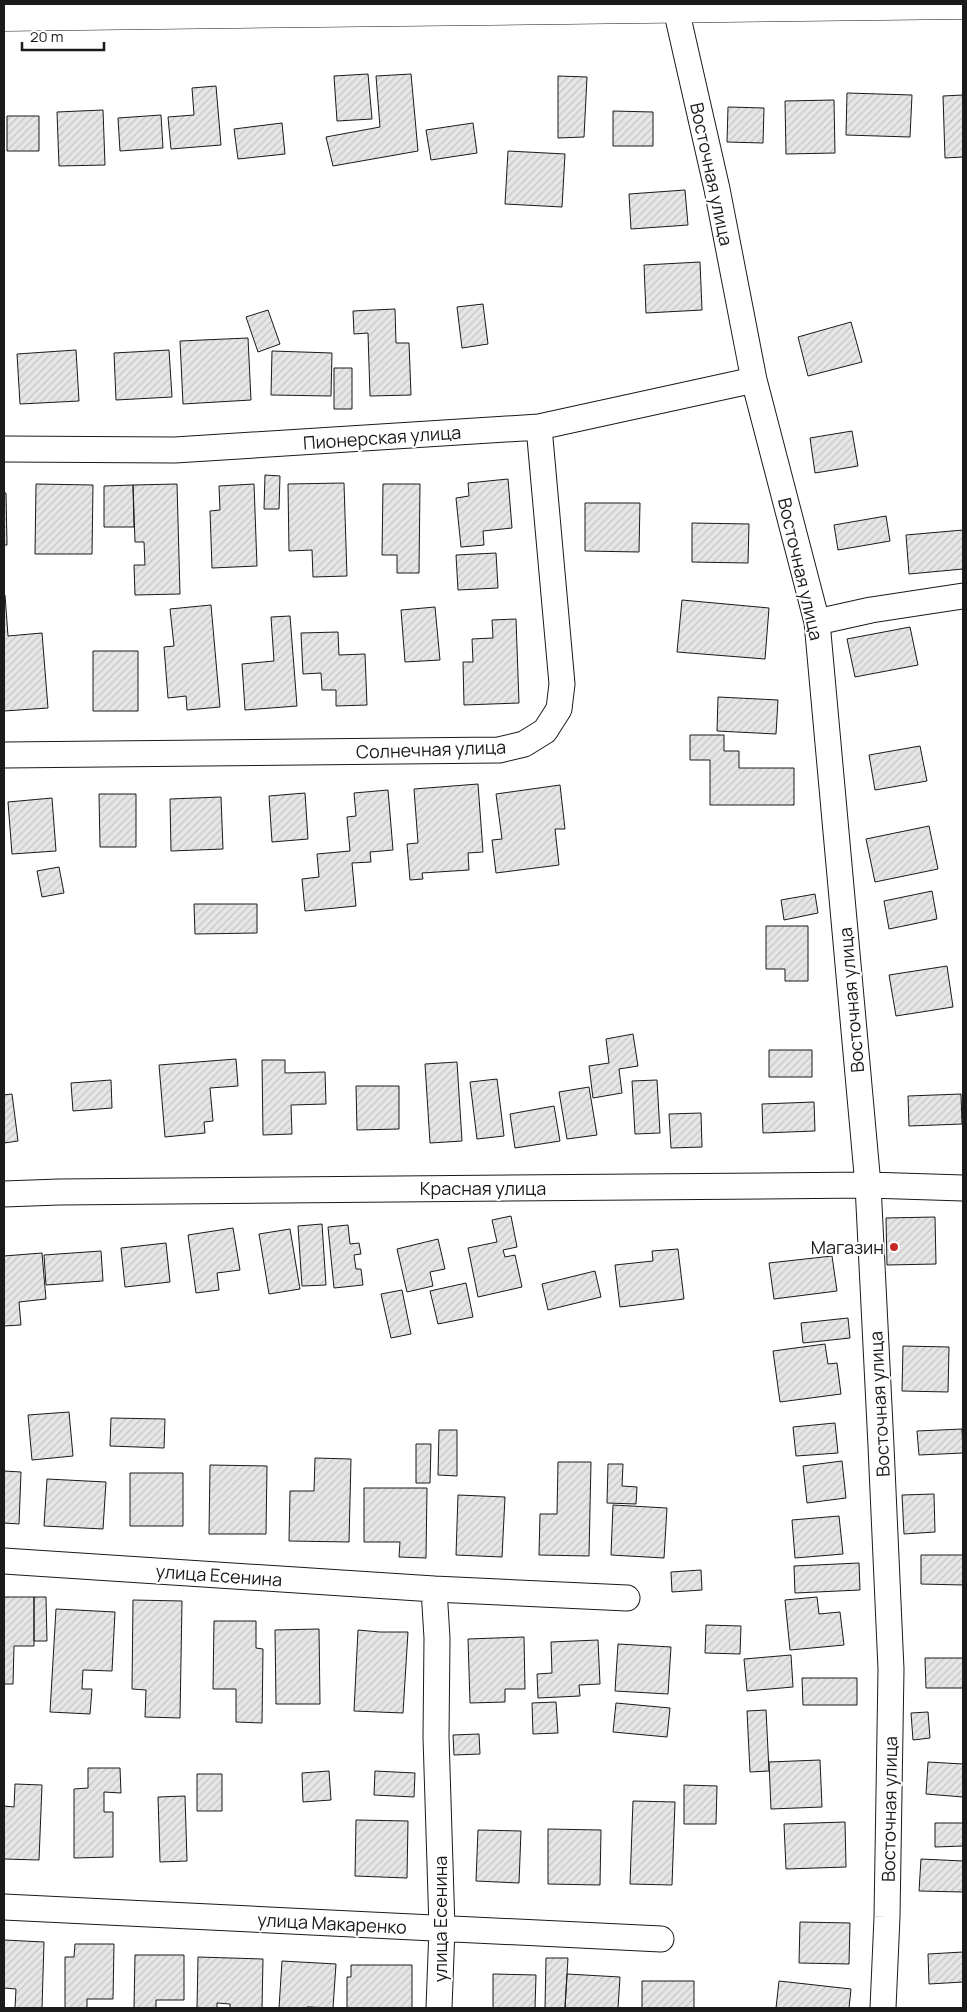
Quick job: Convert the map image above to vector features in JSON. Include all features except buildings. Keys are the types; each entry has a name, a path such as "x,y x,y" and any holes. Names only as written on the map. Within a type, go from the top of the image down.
{"street":[{"path":"4,17 680,6 963,4"},
{"name":"Восточная улица","path":"680,6 754,380 817,622 868,1185 891,1669 887,1917 883,2008"},
{"name":"Пионерская улица","path":"4,449 175,450 539,427 754,380"},
{"name":"Солнечная улица","path":"4,755 499,750 524,744 545,732 559,709 562,684 539,427"},
{"path":"817,622 870,610 963,596"},
{"name":"Красная улица","path":"4,1194 868,1185 963,1188"},
{"name":"улица Есенина","path":"4,1561 434,1589 627,1598"},
{"name":"улица Есенина","path":"434,1589 436,1738 442,1928 439,2008"},
{"name":"улица Макаренко","path":"4,1907 661,1939"}],"place":[{"name":"Магазин","path":"894,1247"}]}
